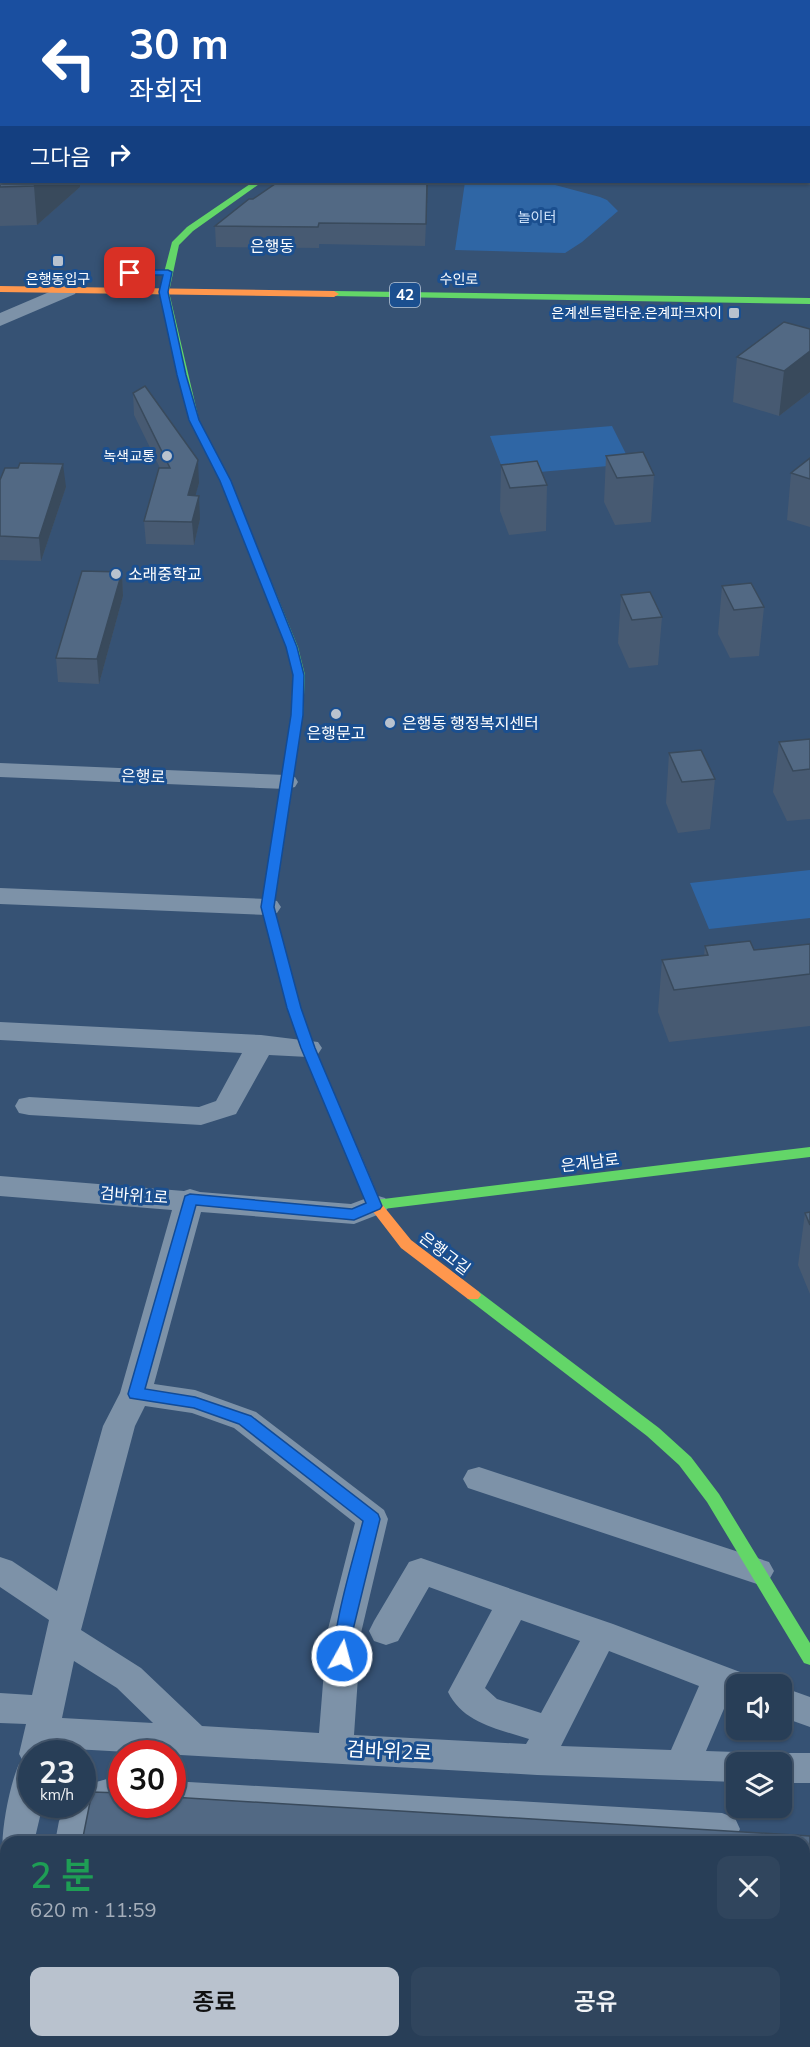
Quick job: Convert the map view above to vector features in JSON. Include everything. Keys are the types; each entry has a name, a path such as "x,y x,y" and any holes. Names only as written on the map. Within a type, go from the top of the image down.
{"street":[{"name":"은행고길","path":"257,183 181,237 175,244 164,292 194,420 225,481 292,647 299,675 297,715 268,907 294,1008 308,1048 375,1206 406,1244 653,1432 686,1461 713,1498 810,1658"},
{"name":"수인로","path":"0,289 810,301"},
{"path":"0,320 68,290"},
{"name":"은행로","path":"0,770 286,782"},
{"path":"0,896 268,907"},
{"path":"0,1030 308,1048"},
{"path":"29,1106 201,1116 226,1107 261,1044"},
{"name":"은계남로","path":"375,1206 810,1152"},
{"name":"검바위1로","path":"0,1186 190,1199 354,1214 375,1206"},
{"path":"42,1732 66,1626 119,1426 136,1394 190,1199"},
{"path":"136,1394 195,1402 245,1420 372,1519 344,1634 335,1748"},
{"path":"479,1479 757,1571"},
{"path":"0,1570 129,1678 193,1740"},
{"path":"386,1631 421,1571 726,1681"},
{"path":"513,1604 465,1692 485,1710 543,1746 601,1635"},
{"path":"682,1766 726,1686"},
{"path":"792,1706 810,1713"},
{"name":"검바위2로","path":"0,1708 42,1732 335,1748 543,1746 682,1766 726,1767"},
{"path":"792,1768 810,1768"},
{"path":"74,1836 77,1821 90,1799 108,1794"},
{"path":"186,1797 722,1829"},
{"path":"16,1836 18,1812"}],"green space":[{"name":"놀이터","path":"465,183 548,183 600,197 607,200 618,211 582,242 565,253 455,250"},
{"path":"612,426 631,464 505,475 490,436"},
{"path":"810,870 810,918 709,929 690,883"}],"building":[{"path":"0,183 37,183 34,186 0,187"},
{"path":"277,183 427,183 426,224 319,223 318,227 215,226 249,199 253,199"},
{"path":"784,322 810,329 810,351 784,371 737,357"},
{"path":"145,386 198,460 188,495 199,496 192,522 144,521 159,468 170,468 133,393"},
{"path":"643,452 654,475 617,478 606,456"},
{"path":"810,458 810,479 791,473"},
{"path":"537,461 547,485 510,488 501,465"},
{"path":"20,463 63,464 39,538 0,536 0,480 5,468 18,468"},
{"path":"82,571 122,572 97,659 56,658"},
{"path":"751,583 764,607 734,610 722,586"},
{"path":"650,592 662,617 632,620 621,595"},
{"path":"810,739 810,769 793,771 779,742"},
{"path":"701,750 715,779 682,782 669,753"},
{"path":"750,941 754,950 810,944 810,974 674,990 662,960 708,955 705,946"},
{"path":"810,1212 810,1225 805,1213"},
{"path":"96,1792 108,1793 108,1818 186,1818 186,1798 810,1836 83,1836 87,1818 96,1818"}],"traffic: fast":[{"path":"257,183 190,229 175,244 164,292 194,420 225,481 292,647 299,675 297,715 268,907 272,922"},
{"path":"334,294 810,301"},
{"path":"375,1205 810,1152"},
{"path":"473,1295 653,1432 685,1461 713,1498 810,1658"}],"traffic: slow":[{"path":"0,289 334,294"},
{"path":"352,1151 375,1205 406,1244 473,1295"}],"traffic: jam":[{"path":"272,922 294,1008 308,1048 352,1151"}],"place":[{"name":"은행동입구","path":"58,261"},
{"name":"은계센트럴타운.은계파크자이","path":"734,313"},
{"name":"녹색교통","path":"167,456"},
{"name":"소래중학교","path":"116,574"},
{"name":"은행문고","path":"336,714"},
{"name":"은행동 행정복지센터","path":"390,723"}],"district":[{"name":"은행동","path":"272,246"}],"route":[{"path":"130,273 168,272 164,292 194,420 225,481 292,647 299,675 297,715 268,907 294,1008 308,1048 375,1206 354,1214 190,1199 136,1394 195,1402 245,1420 372,1519 344,1634 342,1656"}]}
